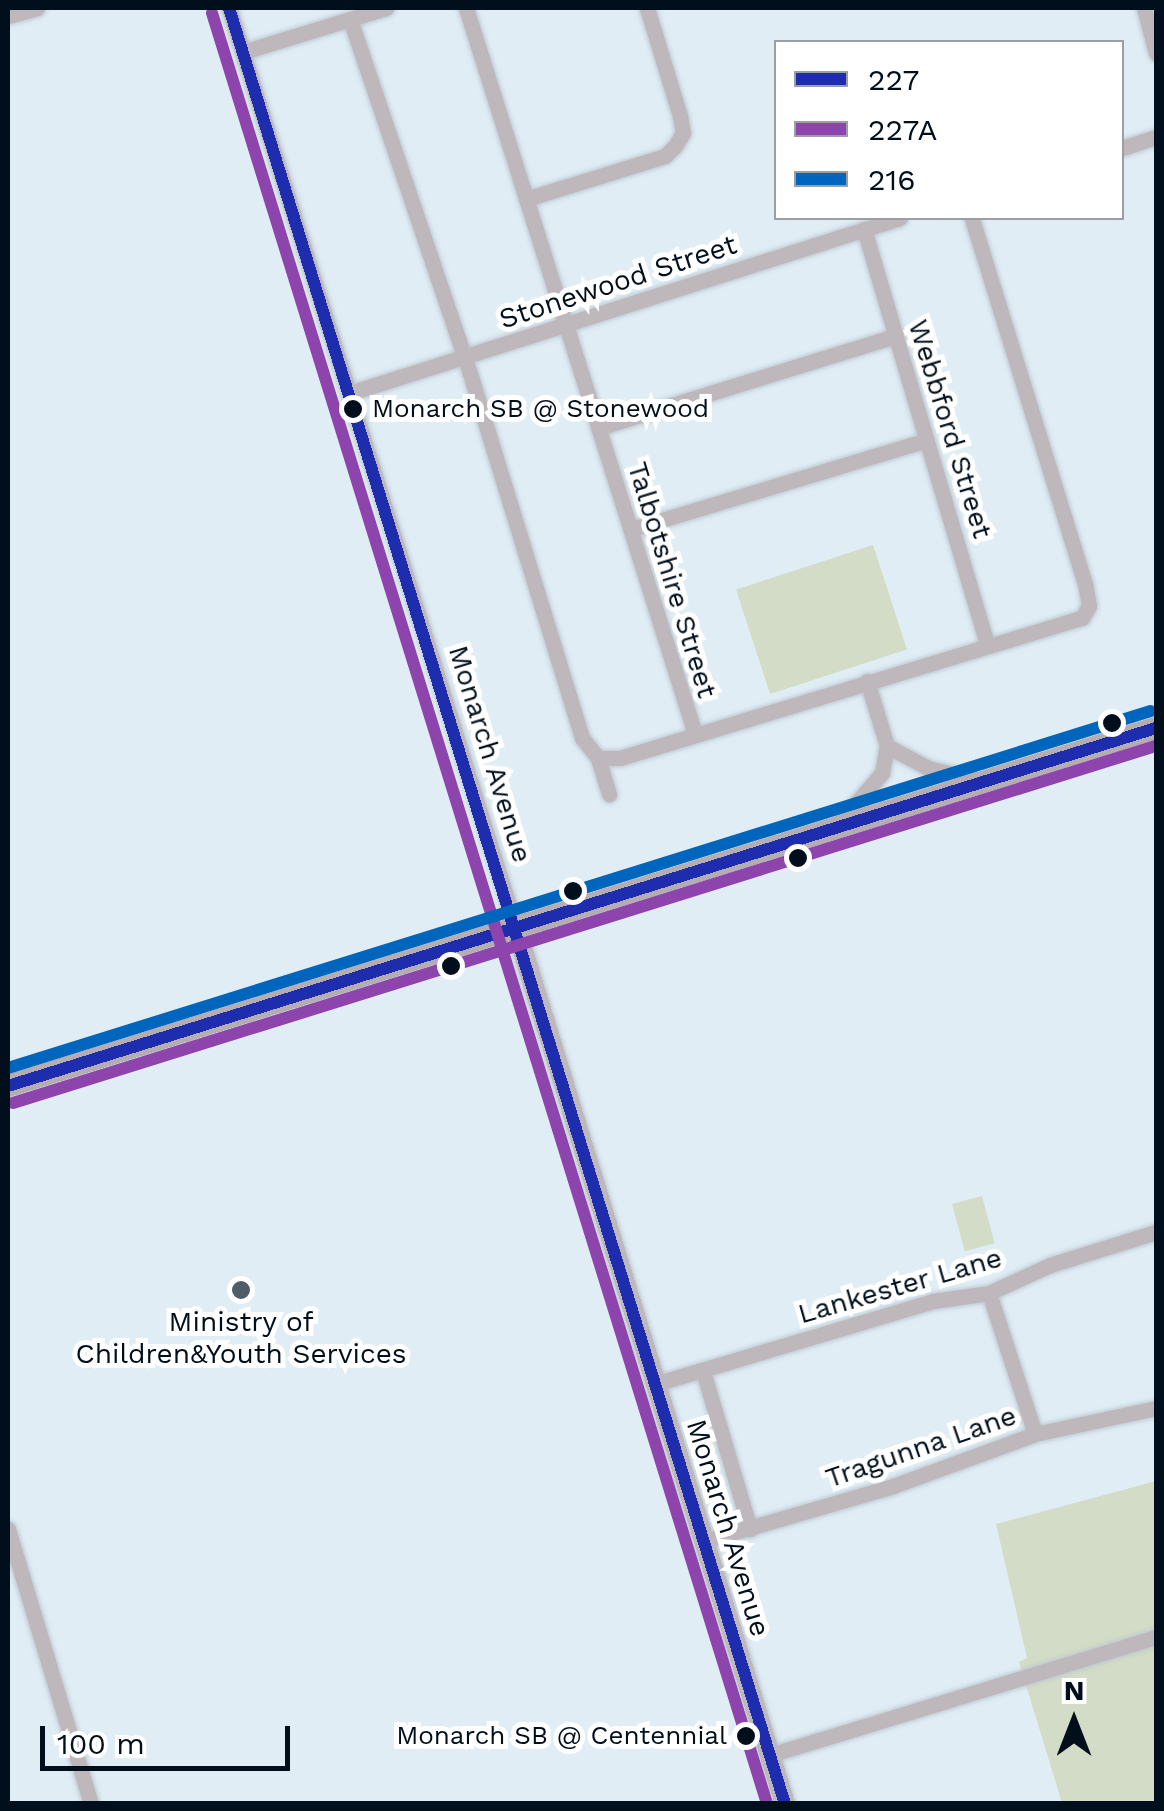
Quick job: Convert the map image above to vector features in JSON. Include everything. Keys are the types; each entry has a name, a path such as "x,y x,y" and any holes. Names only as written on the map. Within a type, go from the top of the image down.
{"main road":[{"path":"8,1086 1156,728"}],"street":[{"path":"8,16 37,8"},
{"name":"Monarch Avenue","path":"229,8 786,1804"},
{"path":"243,52 386,8"},
{"name":"Talbotshire Street","path":"466,8 694,734"},
{"path":"526,199 665,156 675,146 683,133 680,116 647,8"},
{"path":"1144,8 1156,54"},
{"path":"350,18 465,357 582,738 598,758 609,794"},
{"path":"1124,147 1156,137"},
{"name":"Stonewood Street","path":"350,393 893,220"},
{"path":"598,758 694,734 987,643 1082,618 1089,606 1085,584 973,220"},
{"name":"Webbford Street","path":"864,229 987,643"},
{"path":"598,428 895,336"},
{"path":"632,529 928,440"},
{"path":"834,828 872,792 887,746 868,681"},
{"path":"887,746 928,768 983,782"},
{"name":"Lankester Lane","path":"655,1384 933,1301 989,1293 1050,1265 1156,1232"},
{"path":"989,1293 1035,1434"},
{"path":"704,1371 750,1528"},
{"name":"Tragunna Lane","path":"704,1541 1035,1434 1156,1408"},
{"path":"8,1529 91,1804"},
{"path":"770,1755 1156,1637"}],"green space":[{"path":"873,545 907,650 770,694 736,589"},
{"path":"982,1196 995,1243 965,1251 952,1204"},
{"path":"1156,1481 1156,1803 1062,1803 1019,1662 1027,1658 996,1524"}],"transit line":[{"name":"227","path":"229,8 785,1804"},
{"name":"227A","path":"212,13 767,1804"},
{"name":"216","path":"8,1068 1151,711"},
{"name":"227","path":"8,1086 1156,728"},
{"name":"227A","path":"13,1103 1156,746"}],"place":[{"name":"Monarch SB @ Stonewood","path":"353,409"},
{"name":"Ministry of Children&Youth Services","path":"241,1290"},
{"name":"Monarch SB @ Centennial","path":"746,1736"}]}
